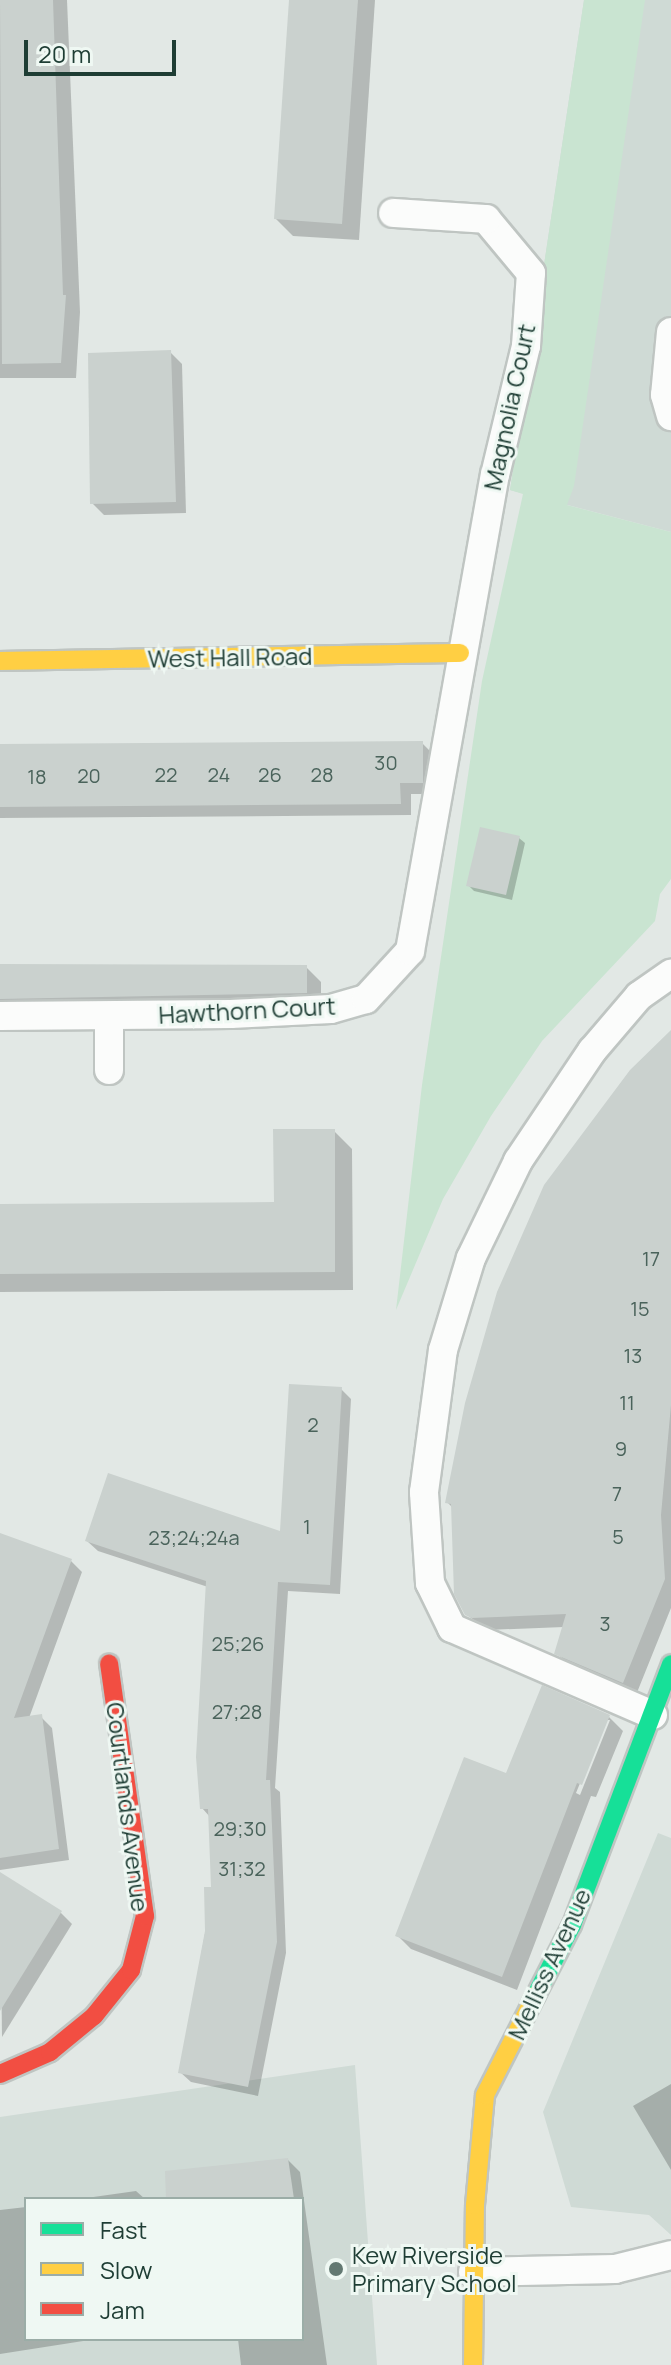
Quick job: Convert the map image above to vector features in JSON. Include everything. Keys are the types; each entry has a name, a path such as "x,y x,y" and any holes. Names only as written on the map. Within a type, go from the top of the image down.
{"street":[{"name":"West Hall Road","path":"0,661 460,653"},
{"name":"Courtlands Avenue","path":"0,2074 50,2052 94,2016 131,1970 145,1916 109,1664"},
{"name":"Melliss Avenue","path":"473,2365 473,2272 485,2095 572,1925 671,1664"}],"lane":[{"name":"Magnolia Court","path":"393,213 486,219 531,273 526,346 495,475 460,653"},
{"path":"671,332 665,395 671,416"},
{"name":"Hawthorn Court","path":"0,1016 331,1009 366,999 410,951 460,653"},
{"path":"653,1715 452,1628 430,1583 424,1492 443,1350 471,1258 518,1161 592,1051 639,996 671,974"},
{"path":"109,1016 109,1070"},
{"path":"473,2272 615,2269 671,2255"}],"shaded area":[{"path":"584,0 671,0 671,532 510,490"},
{"path":"658,1833 671,1838 671,2235 649,2215 571,2207 543,2112"},
{"name":"Kew Riverside Primary School","path":"355,2065 377,2365 0,2365 0,2117"}],"green space":[{"path":"584,0 645,0 574,486 567,505 671,532 671,879 660,894 655,921 542,1041 491,1116 443,1199 396,1310 422,1085 482,681 523,494 510,490"}],"building":[{"path":"0,0 53,0 63,295 66,295 61,363 2,364"},
{"path":"289,0 358,0 342,224 274,219"},
{"path":"171,350 176,502 90,504 88,353"},
{"path":"423,741 423,783 400,783 401,804 0,807 0,744"},
{"path":"480,827 520,836 506,895 466,886"},
{"path":"0,964 307,965 307,993 0,999"},
{"path":"671,1030 671,1405 661,1515 665,1579 623,1683 554,1654 566,1614 472,1618 465,1615 454,1594 451,1504 445,1503 465,1403 497,1292 544,1185 630,1070"},
{"path":"273,1129 335,1129 335,1272 0,1274 0,1204 274,1202"},
{"path":"289,1384 342,1387 330,1585 278,1582 266,1780 270,1780 277,1942 248,2087 178,2073 205,1931 204,1887 211,1887 208,1809 200,1809 196,1757 206,1581 85,1541 108,1473 280,1531"},
{"path":"0,1533 72,1559 14,1718 42,1714 59,1849 0,1858"},
{"path":"542,1685 610,1715 582,1785 577,1783 502,1977 395,1936 464,1757 506,1773"},
{"path":"0,1872 62,1911 0,2011"},
{"path":"288,2158 294,2197 166,2197 165,2171"}],"traffic: fast":[{"path":"536,1995 572,1925 671,1664"}],"traffic: slow":[{"path":"0,661 460,653"},
{"path":"473,2365 475,2205 485,2095 536,1995"}],"traffic: jam":[{"path":"0,2074 50,2052 94,2016 131,1970 145,1916 109,1664"}],"place":[{"name":"Kew Riverside Primary School","path":"336,2269"}]}
